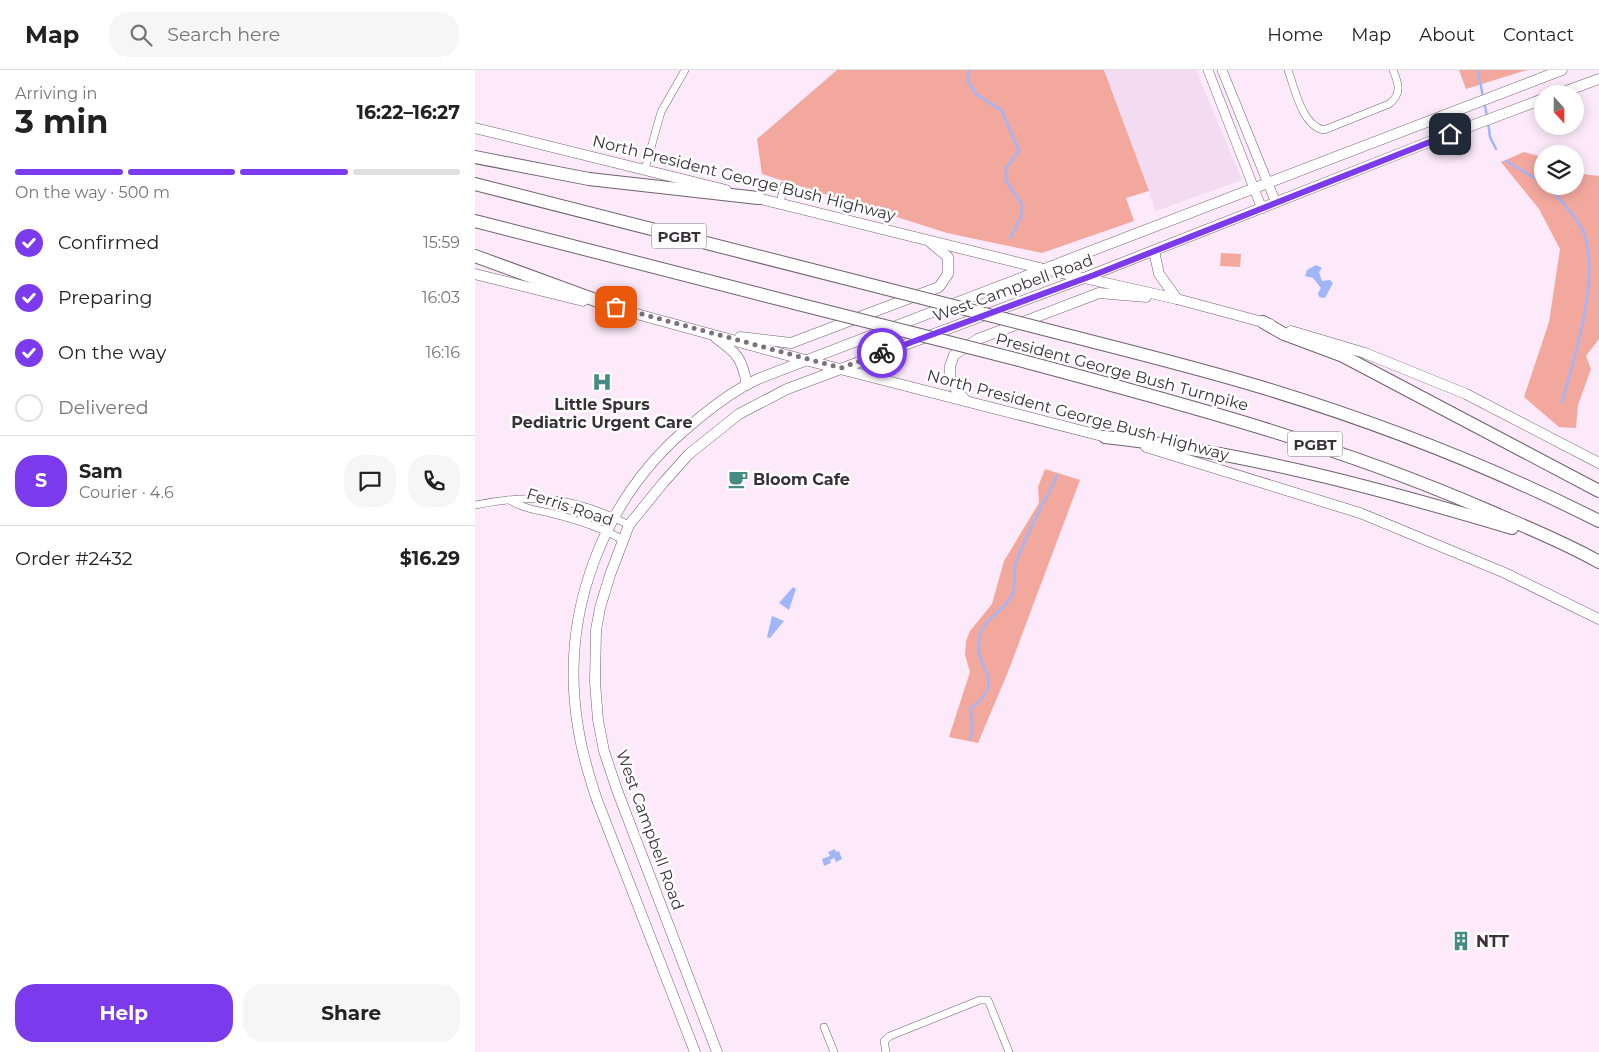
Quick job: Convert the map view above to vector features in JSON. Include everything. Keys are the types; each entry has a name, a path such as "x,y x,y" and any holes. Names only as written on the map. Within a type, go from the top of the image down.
{"highway":[{"path":"475,157 589,179 758,198"},
{"name":"President George Bush Turnpike","path":"475,184 1213,373 1348,415 1466,460 1599,521"},
{"name":"President George Bush Turnpike","path":"475,221 1019,360 1213,412 1319,445 1421,482 1571,547 1599,562"},
{"path":"475,256 628,312"},
{"path":"1263,322 1284,334 1343,356 1599,491"},
{"path":"1105,437 1162,443 1330,477 1409,497 1571,547"}],"main road":[{"path":"1255,189 1562,70"},
{"path":"1582,85 1599,79"},
{"name":"West Campbell Road","path":"717,1052 617,790 604,751 598,720 595,682 596,630 599,608 623,540 629,525 674,468 739,414 785,390 1084,278 1461,129 1534,102"},
{"name":"North President George Bush Highway","path":"475,128 1043,269 1177,299 1263,322 1365,353 1412,371 1466,394 1599,463"},
{"name":"West Campbell Road","path":"695,1052 597,800 584,760 577,725 575,688 577,625 589,574 613,517 641,476 665,448 703,415 747,384 1161,223 1255,189"},
{"path":"711,334 791,343 939,287 948,274 948,257 942,250 924,238"},
{"path":"1154,251 1159,274 1177,299"},
{"name":"North President George Bush Highway","path":"475,274 1171,453 1360,513 1505,573 1599,619"},
{"path":"966,400 955,388 950,377 950,366 954,355 977,339 1099,293 1177,299"},
{"path":"711,334 739,356 747,384"}],"street":[{"path":"645,169 661,112 685,70"},
{"path":"1208,70 1262,209"},
{"path":"1222,70 1276,203"},
{"path":"1288,70 1308,120 1317,128 1324,130 1389,104 1397,98 1399,90 1393,70"},
{"path":"780,203 784,186"},
{"name":"Ferris Road","path":"475,505 535,497 590,508 629,525"},
{"name":"Ferris Road","path":"509,500 522,508 551,513 607,531 623,540"},
{"path":"886,1052 884,1041 889,1036 980,1000 988,1000 1009,1052"},
{"path":"824,1026 834,1052"}],"shaded area":[{"path":"837,70 1104,70 1149,191 1126,198 1134,221 1042,253 947,233 762,174 757,139"},
{"path":"1104,70 1196,70 1242,180 1156,211"},
{"path":"1459,70 1527,70 1466,89"},
{"path":"1524,152 1534,155 1534,195 1584,195 1584,174 1599,176 1599,339 1586,356 1591,369 1578,405 1576,428 1559,427 1524,397 1549,322 1560,249 1539,209 1501,162"},
{"path":"1221,253 1241,254 1240,267 1220,266"},
{"path":"1045,469 1080,480 1008,672 978,743 949,737 970,672 965,655 966,641 970,631 992,604 1004,561 1039,503 1038,487"}],"water":[{"path":"1316,265 1322,268 1319,272 1322,281 1330,280 1333,283 1325,298 1319,297 1318,293 1321,288 1313,278 1305,276 1307,270"},
{"path":"793,587 796,589 789,610 779,603"},
{"path":"772,616 784,621 770,638 767,637"},
{"path":"835,849 836,852 839,851 842,859 836,862 834,858 830,860 831,863 824,866 822,859 830,856 828,852"}],"waterway":[{"path":"969,70 968,81 976,94 1002,111 1019,151 1006,168 1006,181 1022,204 1021,217 1010,238"},
{"path":"1478,70 1483,97"},
{"path":"1484,102 1487,116"},
{"path":"1488,122 1490,137 1496,149"},
{"path":"1506,161 1534,178"},
{"path":"1556,195 1582,229 1589,254 1589,274 1584,319 1562,402"},
{"path":"970,739 972,728 971,708 982,698 988,689 989,681 978,646 980,634 1013,593 1014,569 1019,554 1057,476"}],"way so far":[{"path":"616,307 628,312 805,360 841,368 882,353"}],"place":[{"name":"Little Spurs Pediatric Urgent Care","path":"602,382"},
{"name":"Bloom Cafe","path":"738,479"},
{"name":"NTT","path":"1461,941"}],"route":[{"path":"882,353 1094,275 1450,134"}]}
